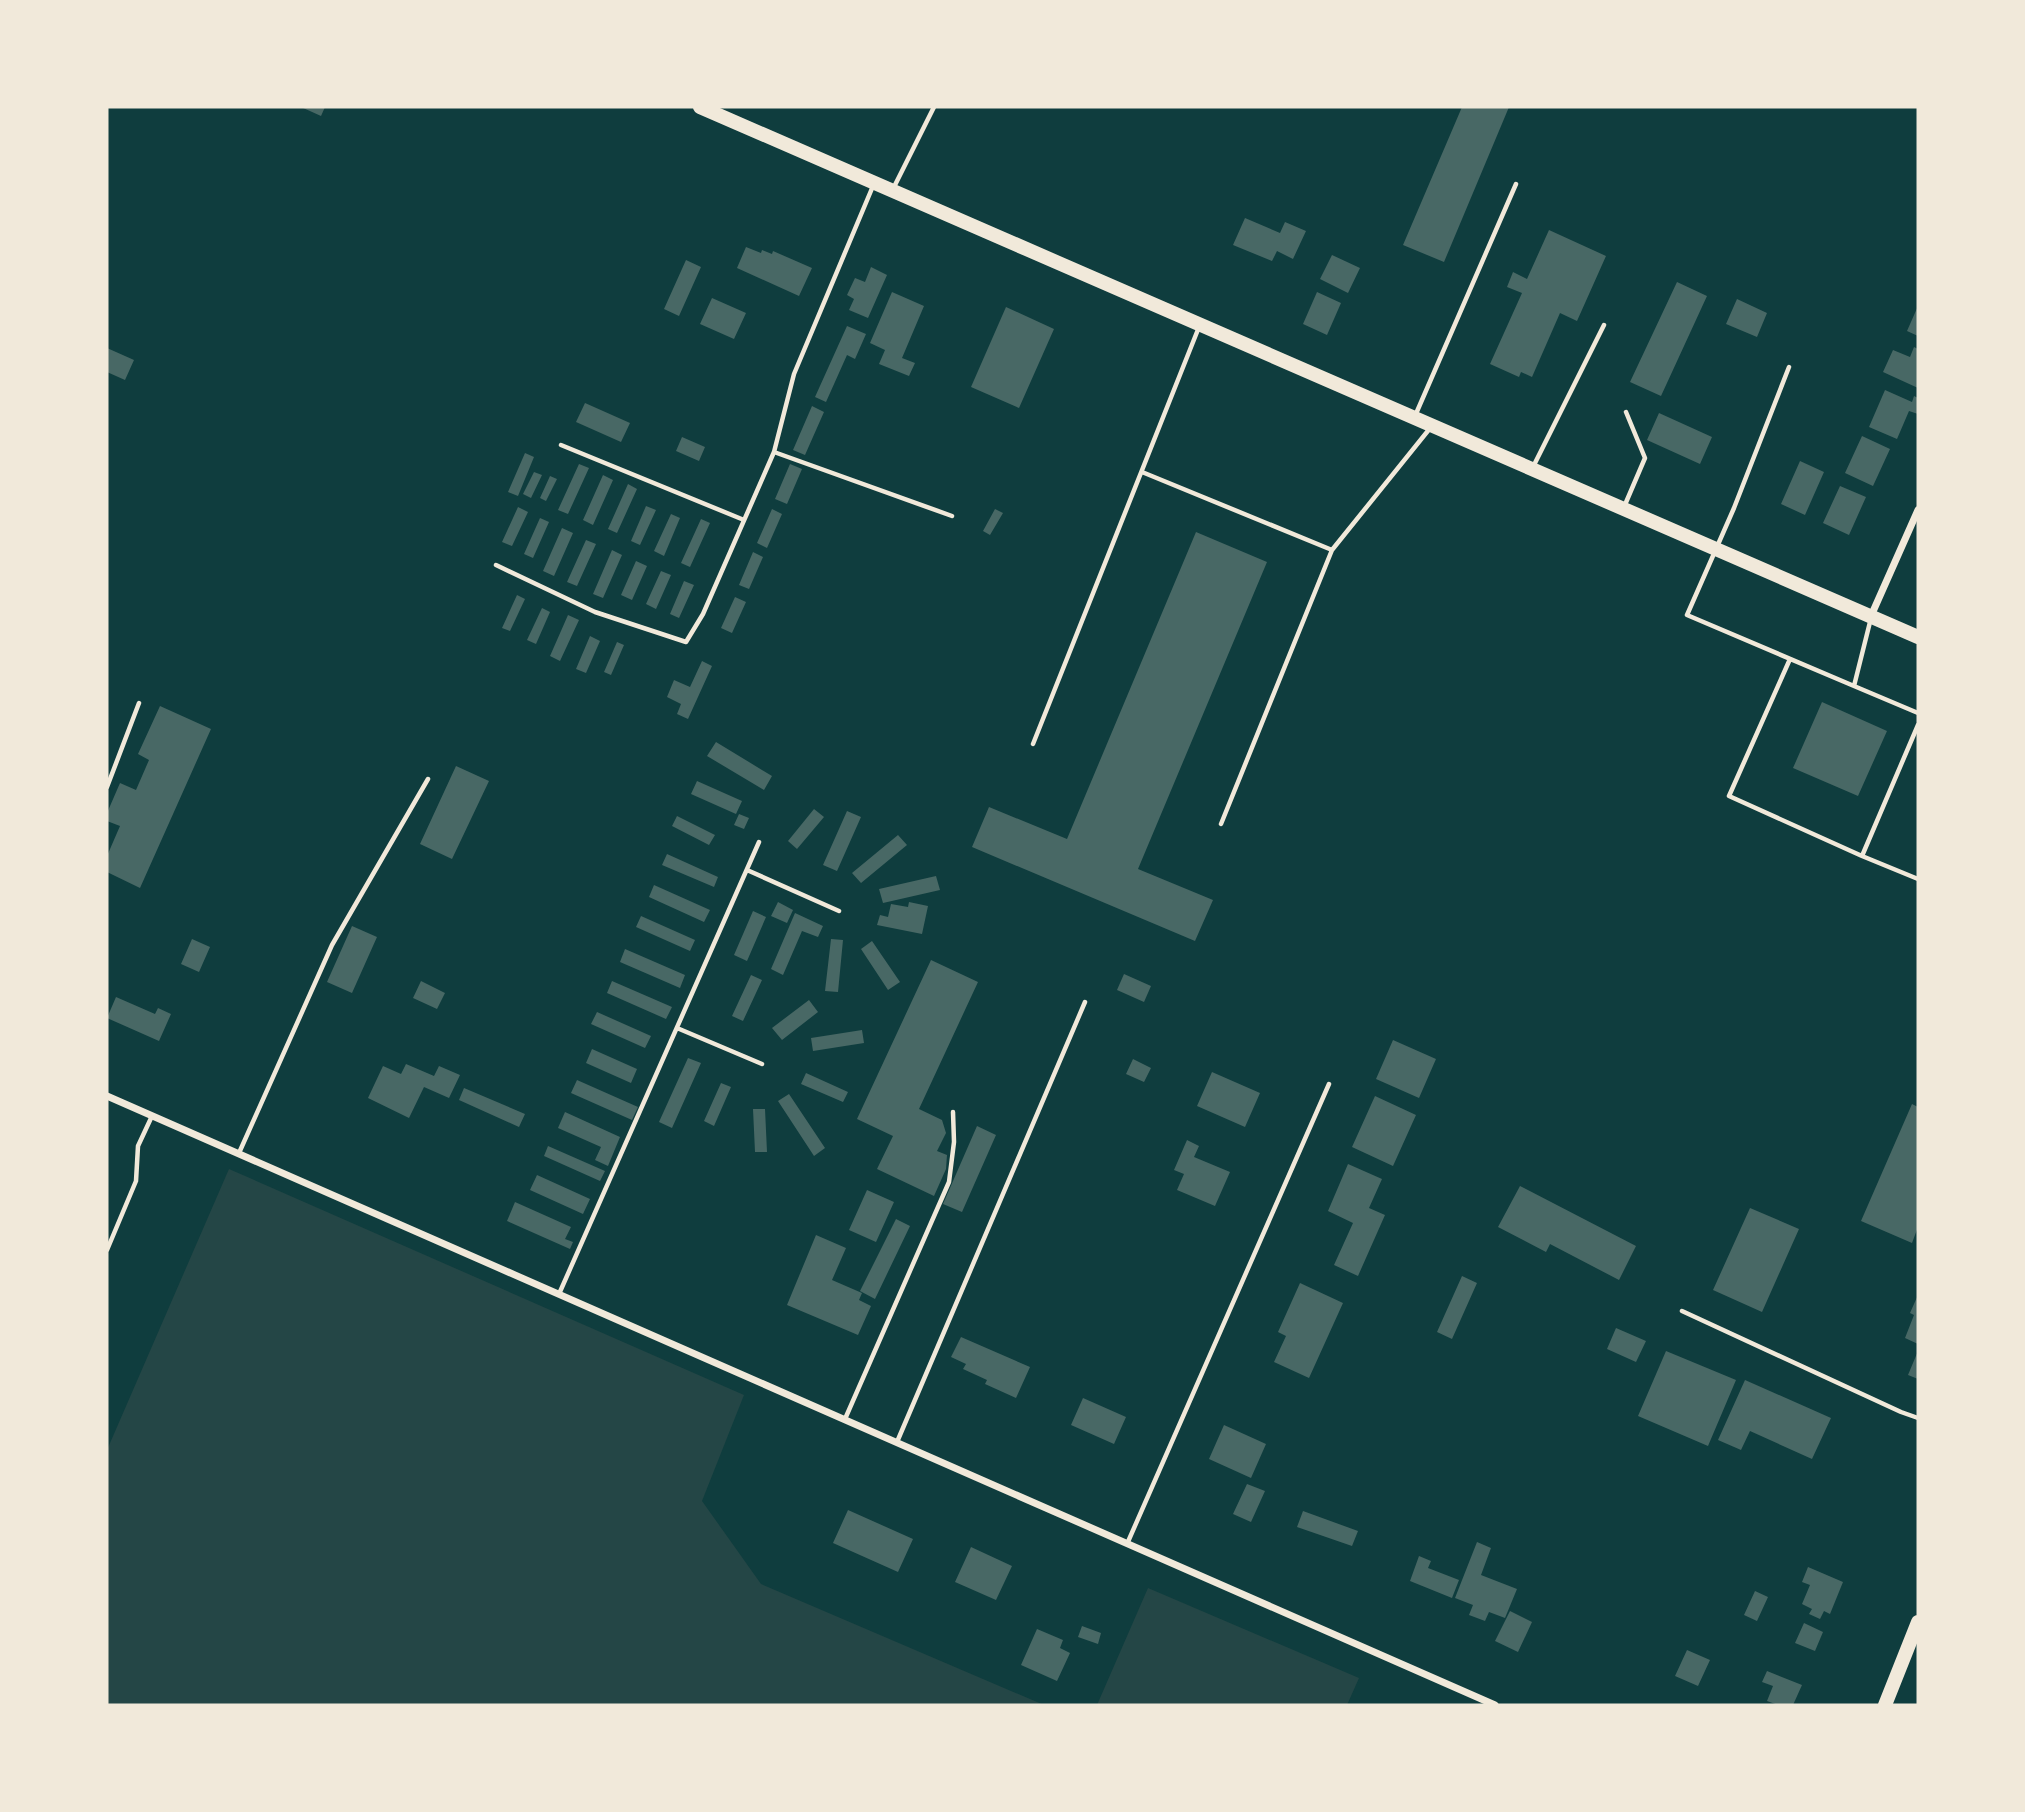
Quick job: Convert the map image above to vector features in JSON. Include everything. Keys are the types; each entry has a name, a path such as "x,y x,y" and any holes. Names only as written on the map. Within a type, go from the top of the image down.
{"main road":[{"path":"709,108 1918,637"},
{"path":"1885,1705 1918,1622"}],"street":[{"path":"1871,617 1918,510"},
{"path":"107,1096 1495,1705"}],"lane":[{"path":"893,190 934,107"},
{"path":"496,565 595,612 686,642 703,614 774,452 794,374 875,182"},
{"path":"1414,416 1516,184"},
{"path":"1033,744 1200,323"},
{"path":"1533,468 1604,325"},
{"path":"1789,367 1716,549 1686,615 1918,713"},
{"path":"1624,508 1645,458 1626,412"},
{"path":"1222,824 1332,550 1433,425"},
{"path":"561,445 744,520"},
{"path":"774,452 952,516"},
{"path":"1142,472 1332,550"},
{"path":"1854,685 1871,617"},
{"path":"1790,659 1729,796 1918,879"},
{"path":"107,787 139,702"},
{"path":"1862,856 1918,724"},
{"path":"239,1154 332,945 428,779"},
{"path":"559,1294 759,842"},
{"path":"747,870 839,911"},
{"path":"897,1443 1085,1002"},
{"path":"677,1028 762,1064"},
{"path":"1127,1544 1329,1084"},
{"path":"845,1420 949,1182 954,1142 953,1112"},
{"path":"107,1250 136,1181 138,1146 152,1116"},
{"path":"1682,1311 1918,1418"}],"shaded area":[{"path":"229,1169 744,1395 702,1501 761,1584 1044,1705 107,1705 107,1450"},
{"path":"1148,1588 1359,1678 1347,1705 1097,1705"}],"building":[{"path":"301,107 325,107 321,116"},
{"path":"1462,107 1509,107 1444,262 1403,245"},
{"path":"1245,218 1280,233 1285,222 1306,231 1293,259 1277,251 1272,261 1233,245"},
{"path":"1549,230 1606,256 1577,321 1560,313 1532,377 1521,372 1519,377 1490,364 1522,293 1507,287 1513,272 1527,279"},
{"path":"746,247 761,253 762,250 772,254 773,251 812,268 799,296 737,268"},
{"path":"1332,255 1360,268 1348,293 1320,279"},
{"path":"686,260 701,267 679,316 664,309"},
{"path":"871,267 887,275 868,318 849,310 854,299 847,295 855,278 865,282"},
{"path":"1677,282 1707,296 1661,396 1630,382"},
{"path":"892,292 924,306 902,358 915,363 909,376 879,364 885,350 870,343"},
{"path":"1317,292 1341,303 1327,335 1303,324"},
{"path":"712,298 746,313 734,339 700,324"},
{"path":"1737,299 1767,313 1757,337 1726,324"},
{"path":"1918,306 1918,336 1907,331"},
{"path":"1006,307 1054,329 1019,408 971,387"},
{"path":"847,326 866,334 855,359 847,355 826,402 815,397"},
{"path":"1914,347 1918,349 1918,388 1883,372 1893,350 1910,357"},
{"path":"107,348 134,360 125,380 107,372"},
{"path":"1885,390 1912,402 1914,396 1918,398 1918,414 1909,411 1897,439 1869,427"},
{"path":"585,403 630,423 621,442 576,422"},
{"path":"812,406 824,412 805,455 793,450"},
{"path":"1659,413 1712,437 1700,464 1647,440"},
{"path":"1862,436 1890,449 1873,486 1845,473"},
{"path":"682,437 705,447 699,461 676,451"},
{"path":"525,453 534,457 518,496 508,492"},
{"path":"1800,461 1824,472 1805,515 1781,504"},
{"path":"579,464 589,468 568,514 558,510"},
{"path":"790,464 802,469 787,504 775,499"},
{"path":"534,472 542,475 531,498 523,494"},
{"path":"603,475 613,480 593,525 583,520"},
{"path":"550,476 557,479 546,501 540,498"},
{"path":"628,484 637,489 617,533 608,529"},
{"path":"1840,486 1866,497 1849,535 1823,523"},
{"path":"646,506 656,510 640,545 631,541"},
{"path":"518,507 528,512 512,546 502,542"},
{"path":"772,509 782,514 767,548 757,543"},
{"path":"995,509 1003,513 990,535 983,531"},
{"path":"671,514 680,518 664,556 654,551"},
{"path":"540,518 549,522 533,558 524,554"},
{"path":"701,519 710,523 690,567 681,563"},
{"path":"562,528 573,533 554,576 543,571"},
{"path":"1196,532 1267,562 1138,869 1213,900 1195,941 972,847 989,807 1067,839"},
{"path":"586,540 596,544 577,586 567,582"},
{"path":"612,550 622,555 603,598 593,594"},
{"path":"753,552 763,557 749,589 739,585"},
{"path":"636,561 647,566 632,600 621,595"},
{"path":"661,571 671,575 656,609 646,604"},
{"path":"684,581 694,585 679,618 670,614"},
{"path":"517,595 525,599 510,631 502,628"},
{"path":"735,597 746,602 732,633 721,628"},
{"path":"542,608 550,612 536,644 527,640"},
{"path":"568,615 579,620 560,661 550,656"},
{"path":"590,636 600,641 586,673 576,669"},
{"path":"617,642 624,645 611,675 604,672"},
{"path":"702,661 712,666 688,719 677,714 681,704 667,697 674,680 690,687"},
{"path":"1822,702 1887,731 1858,796 1793,768"},
{"path":"160,706 211,729 140,888 107,872 107,856 120,826 107,821 107,813 120,783 136,790 149,760 138,754"},
{"path":"716,742 772,776 764,790 707,756"},
{"path":"456,766 489,781 452,859 420,844"},
{"path":"697,781 742,801 736,814 691,794"},
{"path":"814,809 824,817 797,849 788,841"},
{"path":"847,811 861,817 837,871 823,865"},
{"path":"739,814 749,818 744,829 734,825"},
{"path":"677,816 715,835 709,845 672,826"},
{"path":"898,835 907,845 861,883 852,873"},
{"path":"667,854 718,877 714,887 662,865"},
{"path":"936,876 940,890 883,903 879,889"},
{"path":"654,885 710,910 704,922 649,897"},
{"path":"778,902 793,910 787,923 771,916"},
{"path":"909,902 928,906 922,934 877,925 880,915 888,917 891,904 908,907"},
{"path":"753,911 766,917 747,961 734,955"},
{"path":"795,913 823,926 818,937 802,931 783,975 771,969"},
{"path":"641,916 695,940 690,951 636,927"},
{"path":"352,926 377,937 352,993 327,982"},
{"path":"192,939 210,947 199,972 181,964"},
{"path":"831,939 843,940 838,992 825,991"},
{"path":"872,941 900,982 888,990 861,949"},
{"path":"625,949 685,975 680,988 620,962"},
{"path":"931,960 978,982 919,1109 942,1120 946,1133 937,1151 947,1155 946,1169 934,1196 877,1169 893,1136 857,1119"},
{"path":"1124,974 1151,986 1144,1002 1117,990"},
{"path":"751,975 762,980 743,1021 732,1016"},
{"path":"421,981 445,993 437,1009 413,998"},
{"path":"612,981 672,1007 666,1019 607,993"},
{"path":"116,997 155,1014 158,1008 171,1014 159,1041 107,1018"},
{"path":"809,1000 818,1012 782,1040 772,1028"},
{"path":"597,1012 651,1036 645,1048 591,1024"},
{"path":"862,1030 864,1043 813,1051 811,1038"},
{"path":"1393,1040 1436,1059 1419,1098 1376,1079"},
{"path":"592,1049 637,1069 631,1083 586,1063"},
{"path":"688,1058 701,1063 672,1128 659,1122"},
{"path":"1133,1059 1151,1068 1144,1082 1126,1074"},
{"path":"406,1064 434,1076 439,1066 460,1075 449,1098 424,1087 409,1118 368,1098 383,1066 401,1074"},
{"path":"1212,1072 1260,1093 1245,1127 1197,1106"},
{"path":"806,1073 848,1092 843,1102 801,1084"},
{"path":"577,1080 638,1107 632,1120 571,1093"},
{"path":"721,1083 731,1087 714,1126 704,1121"},
{"path":"464,1088 525,1114 519,1127 459,1100"},
{"path":"789,1094 825,1148 814,1156 778,1101"},
{"path":"1375,1096 1416,1115 1393,1166 1352,1147"},
{"path":"1912,1104 1918,1107 1918,1227 1912,1243 1861,1221"},
{"path":"753,1109 765,1109 767,1152 755,1152"},
{"path":"565,1112 620,1137 608,1166 595,1160 601,1147 558,1128"},
{"path":"977,1126 996,1135 962,1212 943,1204"},
{"path":"1187,1140 1199,1146 1194,1157 1230,1172 1215,1206 1177,1190 1184,1174 1174,1170"},
{"path":"548,1146 605,1171 600,1181 544,1156"},
{"path":"1348,1164 1382,1179 1369,1208 1385,1215 1358,1276 1334,1265 1353,1223 1328,1211"},
{"path":"537,1175 590,1199 583,1214 530,1190"},
{"path":"1520,1186 1636,1246 1619,1280 1550,1244 1546,1252 1498,1227"},
{"path":"867,1190 894,1202 876,1242 849,1230"},
{"path":"515,1202 571,1227 565,1239 573,1242 570,1249 507,1221"},
{"path":"1750,1208 1799,1229 1762,1312 1713,1290"},
{"path":"896,1219 910,1226 875,1299 860,1291"},
{"path":"816,1235 846,1248 832,1280 862,1293 859,1300 871,1306 858,1335 787,1305"},
{"path":"1462,1276 1477,1283 1452,1339 1437,1332"},
{"path":"1300,1283 1343,1303 1309,1378 1274,1362 1286,1336 1278,1332"},
{"path":"1918,1295 1918,1344 1905,1338 1914,1315 1910,1313"},
{"path":"1616,1328 1646,1341 1636,1362 1607,1349"},
{"path":"961,1337 1030,1367 1016,1398 985,1384 987,1380 963,1369 966,1364 951,1357"},
{"path":"1666,1351 1736,1380 1708,1446 1638,1416"},
{"path":"1918,1351 1918,1379 1908,1375"},
{"path":"1745,1380 1831,1418 1812,1459 1750,1431 1741,1450 1718,1440"},
{"path":"1083,1398 1126,1417 1114,1444 1071,1425"},
{"path":"1224,1425 1266,1444 1251,1478 1209,1459"},
{"path":"1247,1484 1265,1491 1251,1522 1233,1514"},
{"path":"848,1510 913,1539 898,1572 833,1543"},
{"path":"1303,1511 1358,1531 1352,1546 1297,1527"},
{"path":"1477,1542 1491,1548 1481,1575 1517,1589 1505,1618 1489,1612 1485,1621 1469,1615 1473,1605 1455,1598"},
{"path":"971,1547 1012,1566 996,1600 955,1582"},
{"path":"1419,1556 1431,1561 1428,1568 1459,1580 1452,1598 1410,1581"},
{"path":"1808,1567 1843,1582 1830,1614 1824,1611 1820,1619 1809,1614 1812,1609 1802,1604 1810,1585 1802,1582"},
{"path":"1755,1591 1768,1597 1757,1621 1744,1615"},
{"path":"1510,1611 1532,1622 1518,1652 1495,1641"},
{"path":"1804,1623 1823,1632 1815,1651 1795,1643"},
{"path":"1082,1626 1101,1633 1098,1644 1078,1637"},
{"path":"1037,1629 1063,1640 1060,1648 1070,1653 1057,1681 1021,1665"},
{"path":"1687,1650 1710,1660 1698,1686 1675,1676"},
{"path":"1767,1671 1802,1685 1793,1705 1778,1705 1767,1701 1773,1686 1762,1682"}]}
